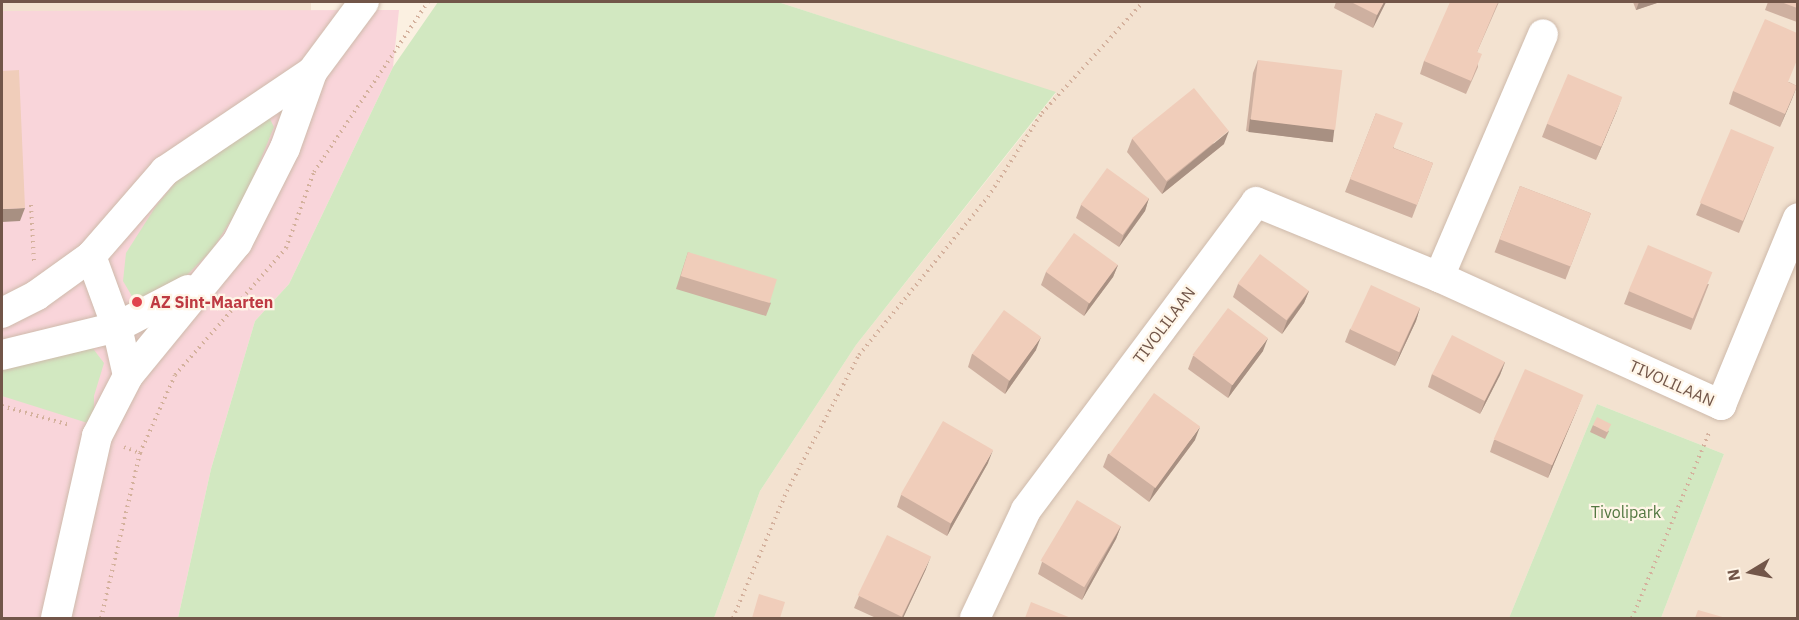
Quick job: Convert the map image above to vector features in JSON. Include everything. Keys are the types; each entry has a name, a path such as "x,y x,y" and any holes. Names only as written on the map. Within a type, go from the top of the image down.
{"street":[{"path":"56,618 97,436 128,376 204,280 237,243 285,148 312,72 364,2"},
{"path":"1439,277 1543,34"},
{"path":"2,313 37,296 91,256 165,171 312,72"},
{"name":"TIVOLILAAN","path":"975,618 1026,510 1256,202 1439,277 1721,405 1797,218"},
{"path":"91,256 117,327 128,376"},
{"path":"2,355 117,327 204,280"}],"path":[{"path":"733,618 788,490 859,355 988,196 1042,113 1143,2"},
{"path":"31,205 37,296"},
{"path":"1632,618 1721,405"},
{"path":"101,618 140,453"}],"shaded area":[{"path":"2,2 311,2 311,11 2,11"},
{"path":"778,2 1797,2 1797,618 1661,618 1724,454 1597,404 1509,618 714,618 760,491 856,345 1056,93"},
{"name":"AZ Sint-Maarten","path":"399,10 393,67 289,284 255,321 211,469 178,618 2,618 2,11"}],"green space":[{"path":"438,2 778,2 1056,92 856,345 760,491 714,618 178,618 211,469 255,321 289,284 393,67"},
{"path":"269,117 274,127 244,200 212,250 183,279 138,300 133,298 123,281 126,253 156,206 185,171"},
{"path":"91,346 104,363 94,396 94,425 2,396 2,363"},
{"name":"Tivolipark","path":"1597,404 1724,454 1661,618 1509,618"}],"building":[{"path":"1351,2 1384,2 1377,15"},
{"path":"1450,2 1498,2 1477,52 1482,54 1471,81 1424,61"},
{"path":"1781,2 1797,2 1797,8"},
{"path":"1765,19 1797,33 1797,60 1788,82 1797,86 1785,114 1733,91"},
{"path":"1258,60 1342,70 1335,130 1251,120"},
{"path":"19,70 25,208 2,209 2,71"},
{"path":"1568,74 1622,97 1601,147 1547,124"},
{"path":"1194,88 1229,131 1166,181 1132,138"},
{"path":"1376,113 1403,123 1393,148 1433,163 1417,205 1350,179"},
{"path":"1731,129 1774,147 1743,221 1700,203"},
{"path":"1107,168 1149,199 1123,235 1081,204"},
{"path":"1520,186 1591,213 1571,266 1500,239"},
{"path":"1074,233 1118,265 1089,304 1046,272"},
{"path":"1648,245 1712,272 1693,318 1628,291"},
{"path":"688,252 777,279 770,303 681,276"},
{"path":"1260,254 1309,291 1286,320 1238,284"},
{"path":"1371,285 1420,308 1399,352 1350,329"},
{"path":"1228,308 1268,338 1232,385 1192,355"},
{"path":"1004,310 1041,337 1009,381 972,354"},
{"path":"1452,335 1505,362 1485,401 1432,374"},
{"path":"1525,369 1583,395 1552,465 1494,439"},
{"path":"1154,393 1200,427 1155,488 1109,454"},
{"path":"1597,417 1611,424 1607,432 1593,425"},
{"path":"943,421 993,450 951,524 900,495"},
{"path":"1077,500 1121,526 1084,587 1040,561"},
{"path":"887,535 931,556 902,617 858,595"},
{"path":"759,594 785,602 780,618 752,618"},
{"path":"1031,602 1071,618 1025,618"},
{"path":"1698,610 1726,618 1695,618"}],"place":[{"name":"AZ Sint-Maarten","path":"137,302"}]}
